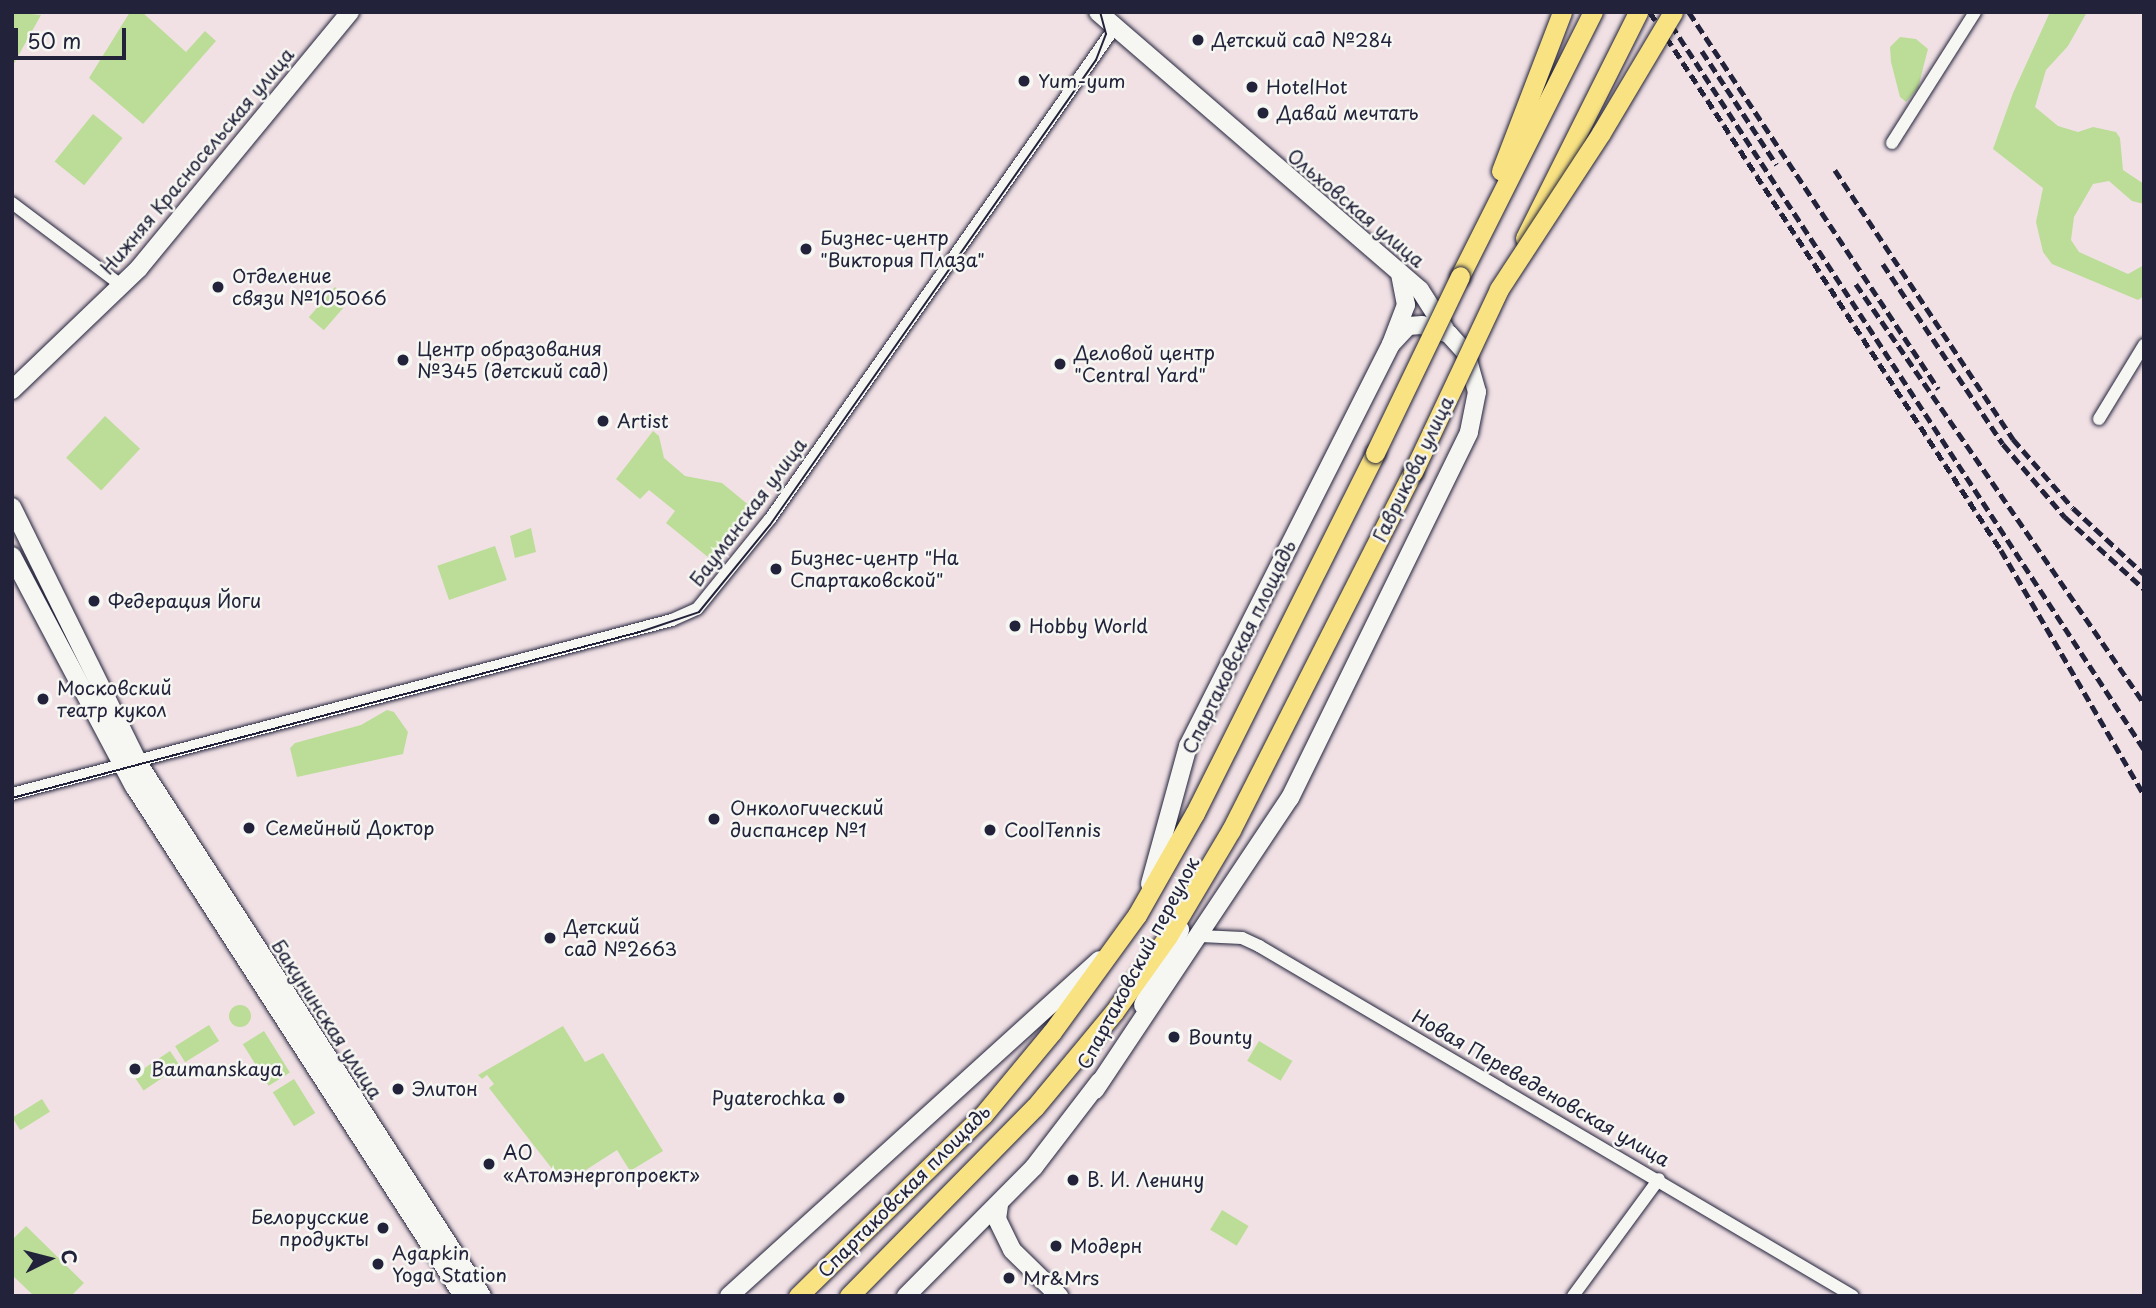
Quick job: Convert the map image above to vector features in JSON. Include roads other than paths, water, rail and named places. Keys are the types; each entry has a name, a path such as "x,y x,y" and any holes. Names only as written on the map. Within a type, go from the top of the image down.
{"main road":[{"name":"Нижняя Красносельская улица","path":"12,390 122,286 349,12"},
{"name":"Ольховская улица","path":"1098,12 1420,290 1449,334"},
{"path":"1460,276 1562,12"},
{"path":"1147,899 1195,813 1593,12"},
{"name":"Гаврикова улица","path":"1177,920 1231,830 1413,471 1499,289 1638,12"},
{"path":"1499,289 1601,133 1673,12"},
{"name":"Спартаковская площадь","path":"798,1296 983,1115 1052,1032 1147,899 1188,747 1391,344 1406,305 1400,273"},
{"name":"Спартаковская площадь","path":"1391,344 1408,326 1422,325 1449,334"},
{"path":"1095,1090 1196,943 1290,797 1469,432 1476,380 1466,354 1449,334"},
{"path":"12,507 131,765"},
{"path":"12,556 131,765"},
{"name":"Бакунинская улица","path":"131,765 463,1296"},
{"name":"Бакунинская улица","path":"131,765 482,1296"},
{"name":"Спартаковский переулок","path":"906,1296 999,1205 1095,1090 1151,989 1231,830"},
{"name":"Спартаковская площадь","path":"849,1296 925,1224 1068,1068 1114,1012 1177,920"},
{"path":"1068,1068 1196,943"},
{"name":"Спартаковский переулок","path":"729,1296 1115,946"},
{"path":"999,1205 997,1219 1012,1250 1059,1296"}],"street":[{"path":"1892,144 1975,12"},
{"name":"Бауманская улица","path":"12,794 131,765 436,681 672,620 706,601 790,491 1115,27"},
{"path":"12,202 122,286"},
{"path":"2099,419 2144,345"},
{"name":"Новая Переведеновская улица","path":"1196,943 1242,938 1259,946 1659,1178 1853,1296"},
{"path":"1573,1296 1659,1178"}],"tram line":[{"path":"12,798 643,631 699,612 770,525 1096,60 1106,34 1100,12"}],"railway":[{"path":"1650,12 2001,550 2144,795"},
{"path":"1663,12 2144,749"},
{"path":"1689,12 1939,389"},
{"path":"1702,51 1777,165"},
{"path":"1835,170 2013,439 2073,508 2144,574"},
{"path":"1883,264 2003,444 2065,517 2144,589"},
{"path":"1856,284 2144,703"}],"place":[{"name":"Детский сад №284","path":"1198,40"},
{"name":"Yum-yum","path":"1024,81"},
{"name":"HotelHot","path":"1252,87"},
{"name":"Давай мечтать","path":"1263,113"},
{"name":"Бизнес-центр \"Виктория Плаза\"","path":"806,249"},
{"name":"Отделение связи №105066","path":"218,287"},
{"name":"Центр образования №345 (детский сад)","path":"403,360"},
{"name":"Деловой центр \"Central Yard\"","path":"1060,364"},
{"name":"Artist","path":"603,421"},
{"name":"Бизнес-центр \"На Спартаковской\"","path":"776,569"},
{"name":"Федерация Йоги","path":"94,601"},
{"name":"Hobby World","path":"1015,626"},
{"name":"Московский театр кукол","path":"43,699"},
{"name":"Онкологический диспансер №1","path":"714,819"},
{"name":"Семейный Доктор","path":"249,828"},
{"name":"CoolTennis","path":"990,830"},
{"name":"Детский сад №2663","path":"550,938"},
{"name":"Bounty","path":"1174,1037"},
{"name":"Baumanskaya","path":"135,1069"},
{"name":"Элитон","path":"398,1089"},
{"name":"Pyaterochka","path":"839,1098"},
{"name":"АО «Атомэнергопроект»","path":"489,1164"},
{"name":"В. И. Ленину","path":"1073,1180"},
{"name":"Белорусские продукты","path":"383,1228"},
{"name":"Модерн","path":"1056,1246"},
{"name":"Agapkin Yoga Station","path":"378,1264"},
{"name":"Mr&Mrs","path":"1009,1278"}]}
